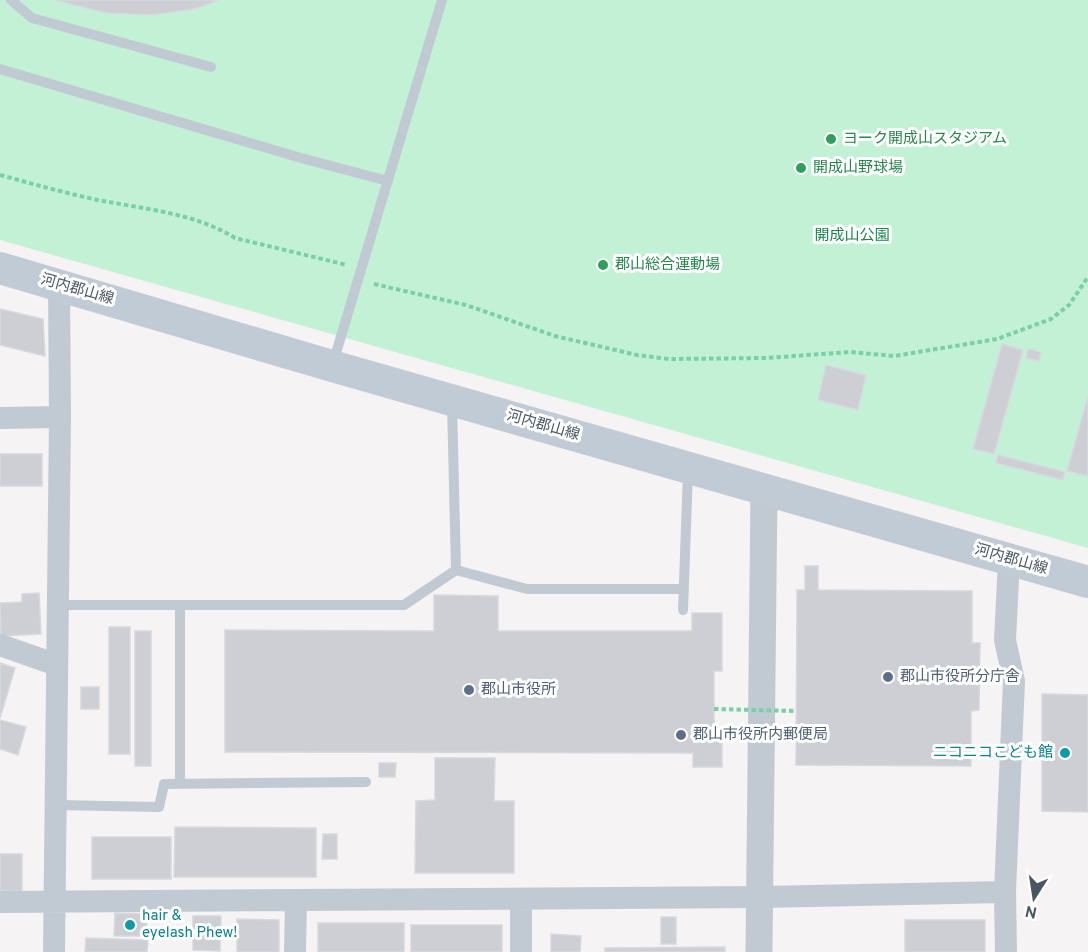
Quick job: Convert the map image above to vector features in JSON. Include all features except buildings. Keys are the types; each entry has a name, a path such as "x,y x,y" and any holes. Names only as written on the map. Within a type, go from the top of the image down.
{"main road":[{"name":"河内郡山線","path":"0,268 332,366 1088,582"}],"street":[{"path":"54,952 60,417 59,284"},
{"path":"0,418 60,417"},
{"path":"759,952 764,489"},
{"path":"1006,952 1005,892 1014,681 1005,640 1009,560"},
{"path":"0,645 57,665"},
{"path":"0,902 759,897 1005,892"},
{"path":"521,899 521,952"},
{"path":"295,952 296,900"}],"lane":[{"path":"11,0 32,18 211,67"},
{"path":"332,366 442,0"},
{"path":"0,69 388,181"},
{"path":"452,400 456,570"},
{"path":"683,610 688,468"},
{"path":"58,605 404,605 456,570 527,590 684,589"},
{"path":"180,605 180,783"},
{"path":"56,806 159,807 164,784 366,782"}],"path":[{"path":"0,175 71,194 199,221 235,238 362,269"},
{"path":"358,280 466,305 555,336 637,355 669,359 766,358 850,352 894,356 998,339 1052,319 1069,305 1088,277"},
{"path":"714,709 796,711"}],"green space":[{"name":"開成山公園","path":"0,0 1088,0 1088,548 0,240"}],"place":[{"name":"ヨーク開成山スタジアム","path":"831,139"},
{"name":"開成山野球場","path":"801,168"},
{"name":"郡山総合運動場","path":"603,265"},
{"name":"郡山市役所分庁舎","path":"888,677"},
{"name":"郡山市役所","path":"469,690"},
{"name":"郡山市役所内郵便局","path":"681,735"},
{"name":"ニコニコこども館","path":"1065,753"},
{"name":"hair & eyelash Phew!","path":"130,925"}]}
